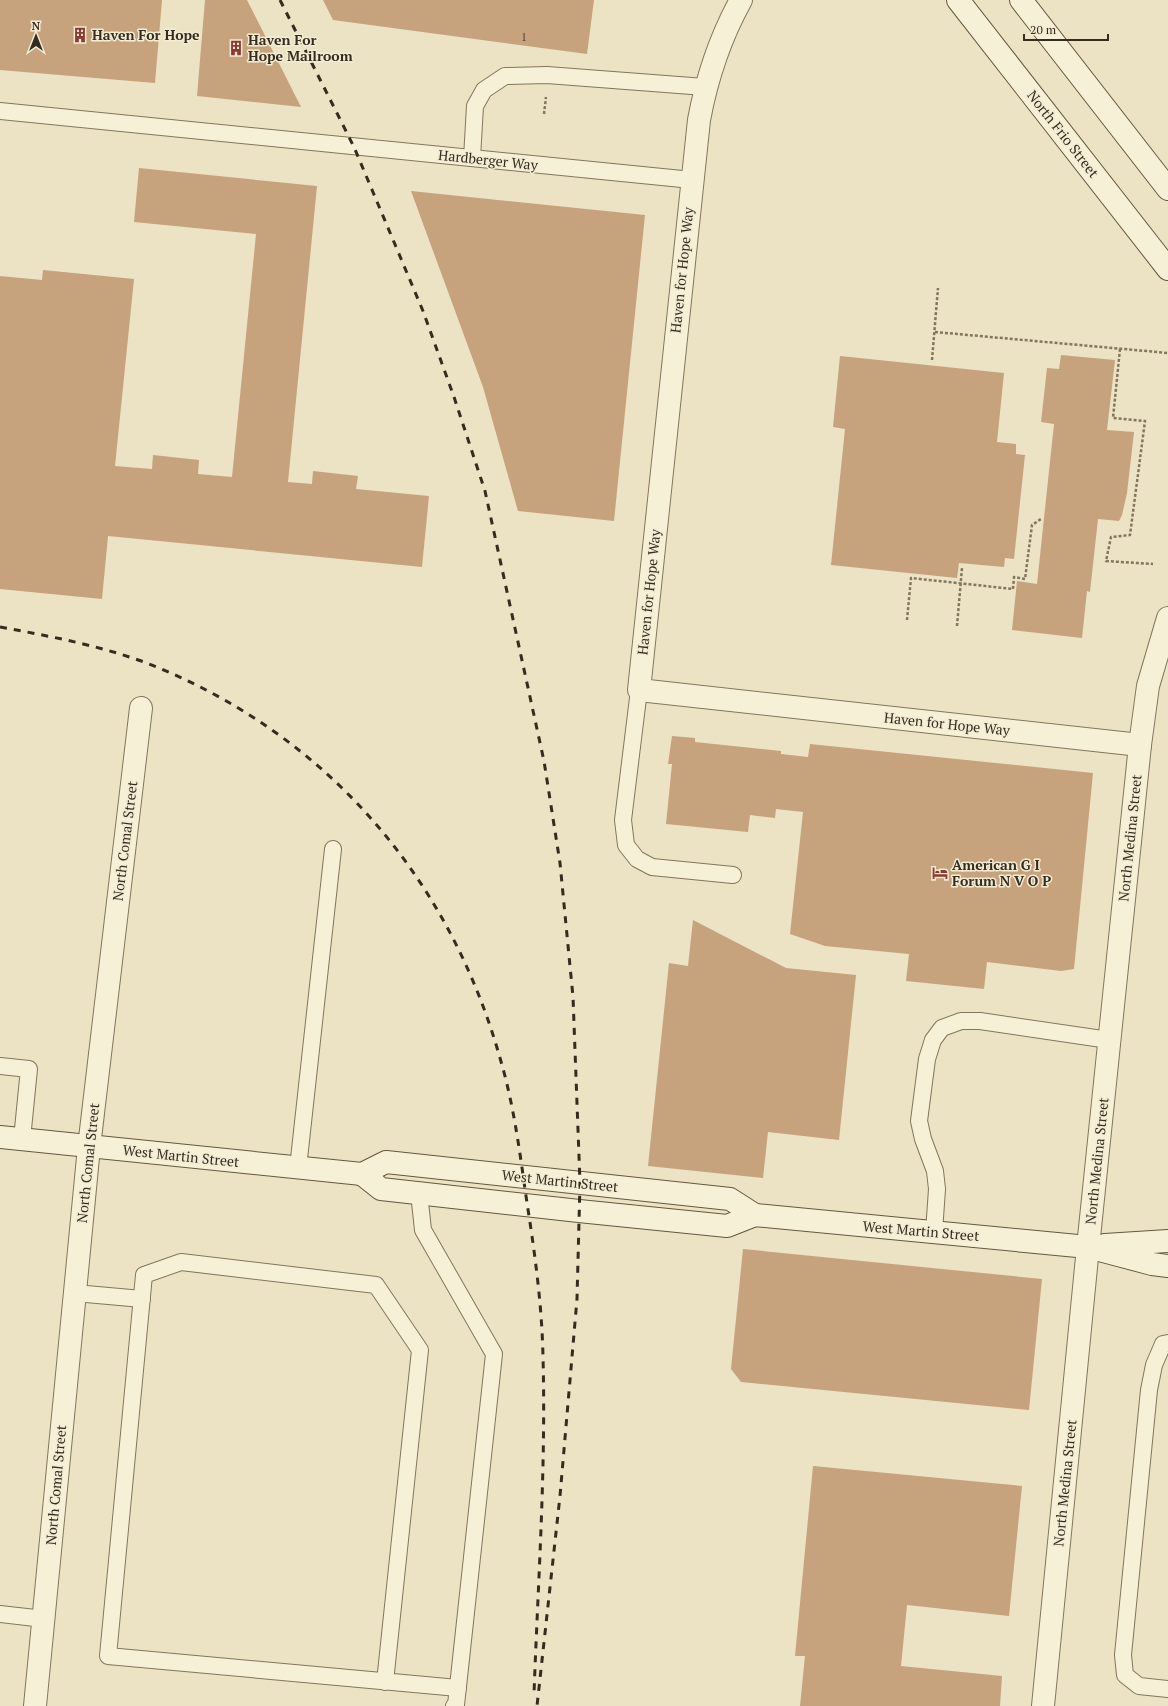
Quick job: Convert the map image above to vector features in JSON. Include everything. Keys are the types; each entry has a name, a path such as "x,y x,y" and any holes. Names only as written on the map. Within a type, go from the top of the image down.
{"street":[{"name":"Haven for Hope Way","path":"741,0 730,19 705,87 692,180 639,690 1140,745"},
{"name":"North Frio Street","path":"958,0 1168,269"},
{"path":"1021,0 1168,189"},
{"name":"North Medina Street","path":"1043,1706 1088,1247 1140,745 1148,686 1168,618"},
{"name":"North Comal Street","path":"35,1706 89,1147 141,708"},
{"name":"West Martin Street","path":"0,1137 362,1174 386,1162 730,1199 755,1215"},
{"name":"West Martin Street","path":"362,1174 381,1189 727,1226 755,1215 1088,1247 1152,1264 1168,1266"},
{"name":"West Martin Street","path":"1088,1247 1168,1241"}],"lane":[{"path":"472,158 475,106 484,90 505,76 547,75 705,87"},
{"name":"Hardberger Way","path":"0,111 692,180"},
{"path":"639,690 623,820 626,844 637,860 652,866 733,875"},
{"path":"298,1168 333,849"},
{"path":"934,1232 937,1189 935,1171 923,1139 919,1121 927,1059 933,1040 942,1028 961,1021 980,1021 1109,1040"},
{"path":"0,1066 29,1070 22,1139"},
{"path":"419,1193 423,1230 494,1354 458,1688 456,1705 454,1706"},
{"path":"386,1682 420,1350 376,1285 181,1262 144,1275 108,1656 386,1682 458,1688"},
{"path":"75,1293 142,1299"},
{"path":"1168,1343 1163,1344 1154,1365 1150,1390 1123,1655 1125,1675 1139,1686 1168,1689"},
{"path":"0,1614 44,1619"}],"path":[{"path":"544,114 547,92"},
{"path":"932,360 938,288"},
{"path":"934,332 1168,353"},
{"path":"1120,349 1113,418 1145,421 1130,535 1111,537 1106,561 1153,564"},
{"path":"907,620 911,578 1013,589 1014,577 1025,579 1032,525 1041,519"},
{"path":"958,626 962,568"}],"building":[{"name":"Haven For Hope","path":"0,0 162,0 155,83 0,70"},
{"name":"Haven For Hope Mailroom","path":"205,0 247,0 301,107 197,96"},
{"path":"323,0 594,0 587,54 333,20"},
{"path":"139,168 317,186 288,482 312,484 313,471 358,476 356,489 429,496 422,567 108,536 102,599 0,589 0,276 42,280 43,270 134,279 115,466 152,469 153,455 199,460 198,474 232,477 256,234 134,222"},
{"path":"411,191 645,215 614,521 518,511 483,387"},
{"path":"1061,355 1115,360 1107,430 1134,432 1127,493 1122,515 1119,521 1098,519 1090,592 1087,591 1082,638 1012,630 1017,581 1037,584 1054,424 1041,422 1047,368 1059,369"},
{"path":"840,356 1004,373 997,442 1016,444 1016,454 1025,455 1014,559 1005,558 1004,567 959,563 957,578 831,565 845,429 833,427"},
{"name":"American G I Forum N V O P","path":"672,736 695,738 695,742 781,751 781,754 808,757 810,744 1093,773 1074,969 1061,971 987,962 984,989 906,981 909,954 825,946 790,934 803,812 776,809 775,818 750,815 748,832 666,824 672,764 668,764"},
{"path":"693,920 786,968 856,975 839,1140 768,1132 763,1178 648,1166 669,963 688,966"},
{"path":"743,1249 1042,1279 1029,1410 741,1382 731,1369"},
{"path":"813,1466 1022,1486 1009,1616 907,1605 901,1666 1002,1676 1000,1706 800,1706 805,1656 795,1656"}],"railway":[{"path":"280,0 354,147 423,311 454,397 485,491 544,761 560,863 573,997 580,1183 577,1299 560,1496 537,1706"},
{"path":"0,627 91,646 144,662 209,691 268,727 322,769 370,817 412,870 448,928 477,991 505,1076 519,1148 538,1280 544,1399 541,1526 534,1694"}],"place":[{"name":"Haven For Hope","path":"80,35"},
{"name":"Haven For Hope Mailroom","path":"236,48"},
{"name":"American G I Forum N V O P","path":"940,873"}]}
